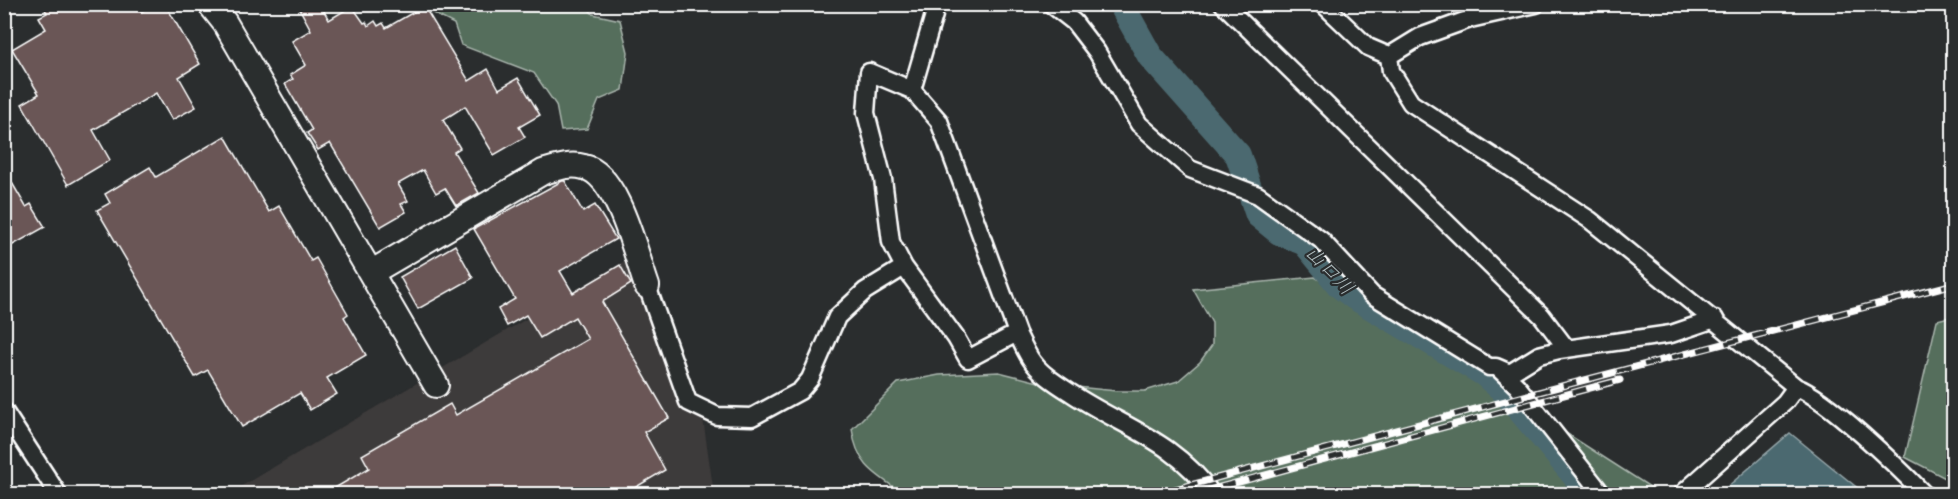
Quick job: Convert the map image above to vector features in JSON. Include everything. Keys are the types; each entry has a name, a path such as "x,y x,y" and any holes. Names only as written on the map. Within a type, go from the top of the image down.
{"street":[{"path":"210,4 225,23 436,385"},
{"path":"912,90 934,15 934,4"},
{"path":"1051,4 1074,22 1097,52 1140,124 1190,169 1258,195 1321,240 1372,296 1489,367 1496,367 1510,373 1539,355 1671,334 1715,319"},
{"path":"1223,4 1542,316 1567,349"},
{"path":"1323,4 1368,47 1389,56"},
{"path":"1389,56 1430,33 1470,19 1536,4"},
{"path":"1389,56 1391,71 1411,103 1590,220 1715,319 1796,387 1810,392 1829,407 1924,495"},
{"path":"1017,333 968,359 956,338 904,267 891,242 884,179 866,113 869,72 912,90 939,121 1017,333 1030,359 1050,380 1096,410 1154,439 1179,456 1196,472 1212,495"},
{"path":"372,272 543,172 566,165 586,167 606,180 617,202 688,402 717,416 752,417 800,391 810,379 837,317 865,291 904,267"},
{"path":"1496,367 1517,386 1602,495"},
{"path":"1682,495 1785,402 1796,387"},
{"path":"4,411 58,495"}],"shaded area":[{"path":"630,258 676,396 703,419 714,494 228,494"}],"green space":[{"path":"417,5 585,5 593,14 620,20 628,52 623,90 599,100 587,129 561,131 556,105 534,73 461,45 454,24"},
{"path":"1315,277 1661,494 904,494 869,468 854,442 852,429 898,383 939,375 999,372 1046,384 1117,391 1145,391 1178,381 1200,362 1212,345 1212,323 1193,289"},
{"path":"1954,316 1953,482 1905,457 1937,320"}],"water":[{"path":"1790,433 1860,490 1863,494 1719,494"}],"building":[{"path":"42,4 137,4 141,12 155,4 165,4 200,64 179,77 196,107 172,120 156,93 93,130 110,160 68,185 22,104 39,94 12,49 46,29 39,17 47,13"},
{"path":"297,4 320,4 329,20 352,6 368,26 375,21 378,26 383,23 386,28 424,6 469,81 488,69 499,89 518,78 540,115 519,127 525,137 494,155 465,106 443,120 460,148 454,152 479,193 456,206 445,188 436,193 423,170 398,184 408,201 401,204 406,212 380,227 330,143 318,150 307,133 312,130 285,84 293,79 290,75 306,65 292,41 311,30"},
{"path":"225,136 269,212 279,206 311,261 316,258 348,314 344,317 366,355 327,378 337,394 310,410 300,393 242,427 208,370 195,377 97,210 110,203 105,194 150,167 156,177"},
{"path":"4,169 26,207 31,204 45,227 4,250"},
{"path":"565,181 583,212 595,205 616,239 560,271 573,293 620,265 631,284 602,302 669,418 644,432 665,470 636,487 641,495 323,495 369,468 362,455 450,404 456,415 588,339 575,317 540,338 526,315 507,326 498,309 515,299 474,229"},
{"path":"455,245 473,278 418,309 400,277"}],"waterway":[{"name":"山口川","path":"1121,4 1150,56 1238,155 1258,215 1279,232 1305,243 1340,286 1353,296 1483,373 1504,391 1590,494"}],"railway":[{"path":"1157,494 1954,284"},
{"path":"1194,494 1620,380"}]}
